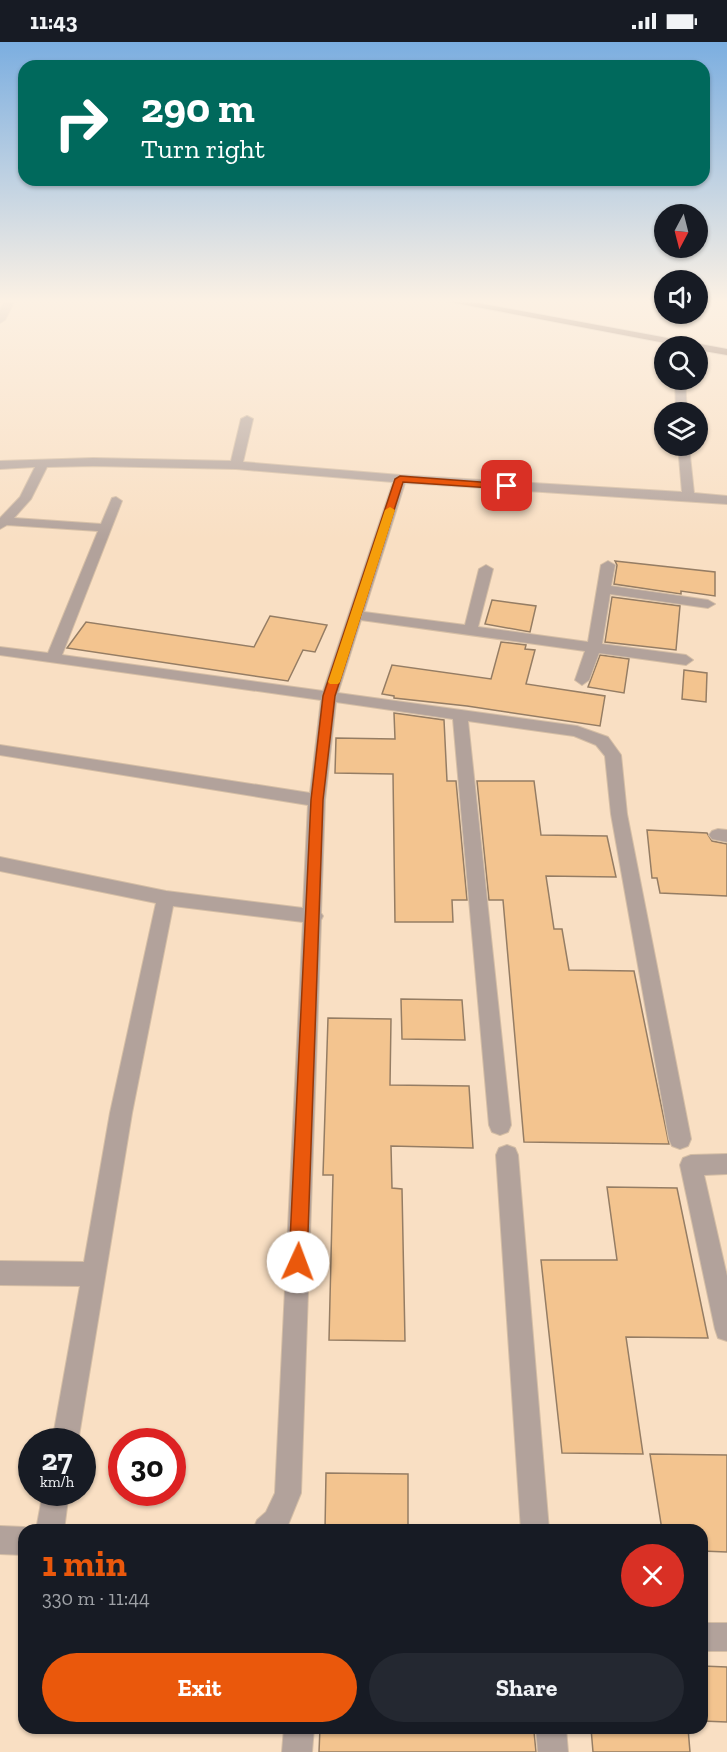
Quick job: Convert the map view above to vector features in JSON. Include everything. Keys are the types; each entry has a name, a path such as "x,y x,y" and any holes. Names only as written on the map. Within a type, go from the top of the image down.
{"street":[{"path":"236,465 248,419"},
{"path":"685,456 688,496"},
{"path":"0,465 93,462 236,465 400,479 727,500"},
{"path":"3,523 25,499 43,464"},
{"path":"274,1524 288,1493 314,916 317,800 329,696 400,479"},
{"path":"53,659 116,501"},
{"path":"3,523 105,528"},
{"path":"582,680 594,646 608,565"},
{"path":"471,629 486,569"},
{"path":"603,589 708,603"},
{"path":"357,615 686,660"},
{"path":"0,651 577,731 602,741 613,755 619,814 680,1139"},
{"path":"460,715 500,1125"},
{"path":"0,750 317,800"},
{"path":"0,864 166,898 314,916"},
{"path":"66,1428 121,1113 166,898"},
{"path":"507,1155 535,1524"},
{"path":"727,1164 691,1165 727,1329"},
{"path":"0,1273 93,1274"},
{"path":"51,1524 54,1506"},
{"path":"0,1540 18,1541"},
{"path":"708,1637 727,1638"},
{"path":"297,1752 298,1734"},
{"path":"552,1734 553,1752"}],"building":[{"path":"615,561 715,572 715,596 681,591 681,594 614,584 617,565"},
{"path":"612,597 680,606 676,650 605,642"},
{"path":"492,600 536,606 530,632 485,624"},
{"path":"270,616 327,625 315,652 303,650 288,681 67,648 86,622 254,647"},
{"path":"501,642 526,645 525,649 535,650 526,684 605,696 600,726 467,706 394,698 394,696 382,694 392,665 491,679"},
{"path":"600,655 629,659 624,693 588,687"},
{"path":"684,670 707,673 706,702 682,699"},
{"path":"394,713 444,720 447,781 456,781 467,900 452,900 453,922 395,922 393,774 335,773 336,738 395,739"},
{"path":"477,781 534,781 541,835 607,836 616,877 546,876 554,929 562,929 569,970 634,971 669,1144 524,1142 503,900 489,900"},
{"path":"647,830 707,833 712,841 727,844 727,896 660,893 657,878 652,878"},
{"path":"401,999 462,1000 465,1040 402,1039"},
{"path":"328,1018 391,1019 390,1085 469,1086 473,1148 391,1146 392,1188 402,1189 405,1341 329,1340 333,1175 323,1175"},
{"path":"607,1187 677,1188 708,1338 626,1337 643,1454 562,1453 541,1260 617,1260"},
{"path":"650,1454 727,1455 727,1552 708,1551 708,1524 661,1524"},
{"path":"326,1473 408,1474 408,1524 325,1524"},
{"path":"708,1666 727,1667 727,1722 708,1721"},
{"path":"320,1734 534,1734 536,1752 319,1752"},
{"path":"592,1734 688,1734 690,1752 593,1752"}],"slow traffic":[{"path":"334,682 390,510"}],"route":[{"path":"298,1262 317,800 329,696 400,479 507,486"}]}
